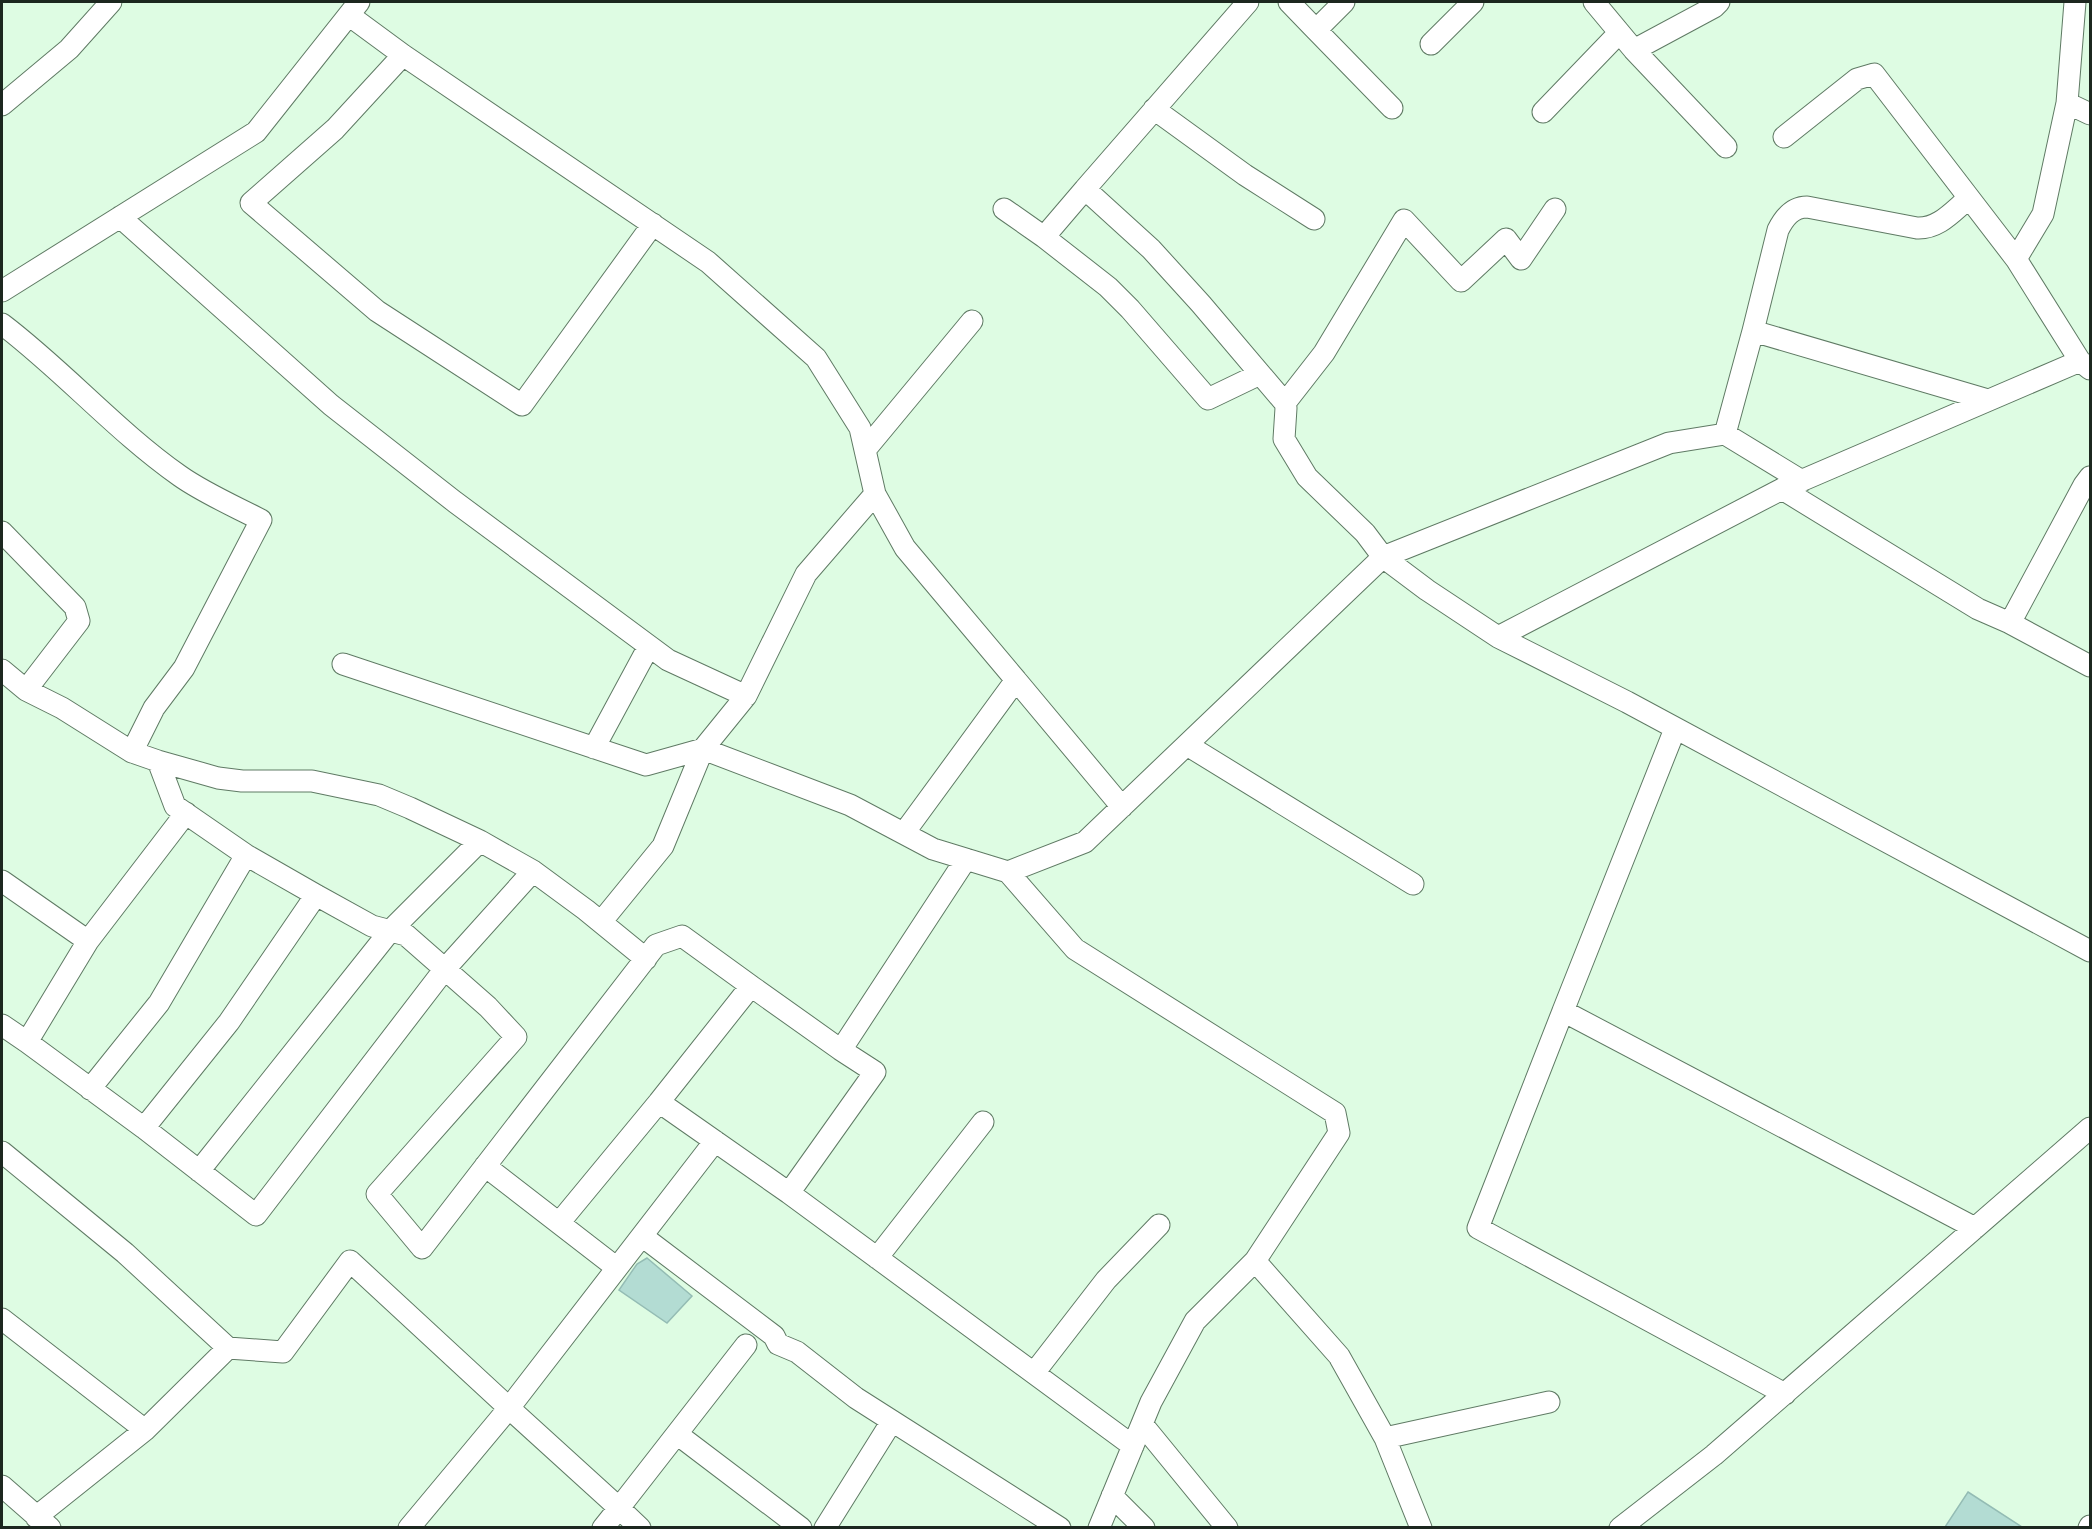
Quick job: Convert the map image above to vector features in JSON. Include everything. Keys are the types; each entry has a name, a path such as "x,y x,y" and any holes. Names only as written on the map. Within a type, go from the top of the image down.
{"street":[{"path":"2,105 69,49 111,2"},
{"path":"1044,237 1248,2"},
{"path":"1289,2 1392,108"},
{"path":"1316,30 1344,2"},
{"path":"1431,44 1473,2"},
{"path":"1594,2 1634,50 1726,147"},
{"path":"1634,50 1714,7 1719,2"},
{"path":"2016,259 2043,214 2067,103 2075,2"},
{"path":"2,291 256,132 355,9 403,55 708,262 816,358 860,428 875,494 905,548 1122,807"},
{"path":"1543,112 1619,33"},
{"path":"403,55 335,129 251,203 377,311 522,405 652,224"},
{"path":"1498,637 1782,489 1988,400 2085,365 2016,259 1874,74 1857,79 1784,137"},
{"path":"2067,103 2091,114"},
{"path":"1154,109 1245,175 1314,219"},
{"path":"1085,189 1151,249 1285,403 1284,439 1307,477 1365,533 1383,557 1427,590 1498,637 1627,702 2091,951"},
{"path":"1725,434 1778,230 1783,219 1792,211 1807,207 1929,229 1969,198"},
{"path":"1004,209 1108,287 1208,399 1260,374"},
{"path":"1285,403 1324,353 1404,220 1461,281 1506,239 1521,259 1555,209"},
{"path":"120,217 331,405 455,502 668,660 746,696"},
{"path":"865,450 972,321"},
{"path":"2,324 61,373 124,433 182,477 261,520 184,668 154,708 132,752"},
{"path":"1753,331 1988,400"},
{"path":"1008,872 1085,842 1383,557 1669,443 1725,434 1802,481"},
{"path":"2010,623 2084,485 2091,477"},
{"path":"1782,489 1978,609 2010,623 2091,666"},
{"path":"601,922 663,846 703,750 746,696 806,574 875,494"},
{"path":"2,532 75,607 79,621 26,690"},
{"path":"594,748 649,646"},
{"path":"343,664 646,765 703,750 850,805 933,849 1008,872 1075,949 1335,1113 1339,1133 1255,1261 1195,1321 1151,1402 1099,1527"},
{"path":"3,677 62,708 132,752 158,761 218,778 267,782 312,781 379,795 480,841 533,871 646,959"},
{"path":"904,833 1016,680"},
{"path":"1675,729 1478,1228 1785,1394"},
{"path":"1187,745 1413,884"},
{"path":"158,761 176,806 246,855 316,895 372,926 406,935 488,1007 516,1037 377,1194 422,1248 656,945 682,936 875,1072 789,1193"},
{"path":"27,1042 88,941 186,813"},
{"path":"199,1171 390,931 480,841"},
{"path":"90,1089 159,1003 246,855"},
{"path":"841,1050 966,859"},
{"path":"2,1025 144,1128 255,1215 444,970 533,871"},
{"path":"2,881 88,941"},
{"path":"144,1128 229,1022 316,895"},
{"path":"560,1223 751,986"},
{"path":"1563,1011 1975,1228"},
{"path":"659,1102 789,1193 1133,1446"},
{"path":"877,1258 983,1122"},
{"path":"1631,1524 1785,1394 2091,1128"},
{"path":"409,1527 509,1408 715,1141"},
{"path":"2,1152 125,1253 228,1348 283,1352 350,1261 640,1527"},
{"path":"485,1166 617,1268"},
{"path":"1034,1373 1106,1280 1158,1225"},
{"path":"642,1236 774,1336 778,1344 797,1352 856,1398 1060,1527"},
{"path":"1255,1261 1340,1356 1384,1438 1421,1527"},
{"path":"2,1319 145,1430"},
{"path":"603,1527 746,1345"},
{"path":"2,1486 43,1522 145,1430 228,1348"},
{"path":"1384,1438 1549,1402"},
{"path":"825,1527 892,1421"},
{"path":"1142,1424 1227,1527"},
{"path":"676,1434 801,1527"},
{"path":"1112,1496 1144,1527"}],"building":[{"path":"647,1258 692,1296 667,1323 619,1290 637,1264"},
{"path":"1968,1492 2022,1527 1945,1527"}]}
